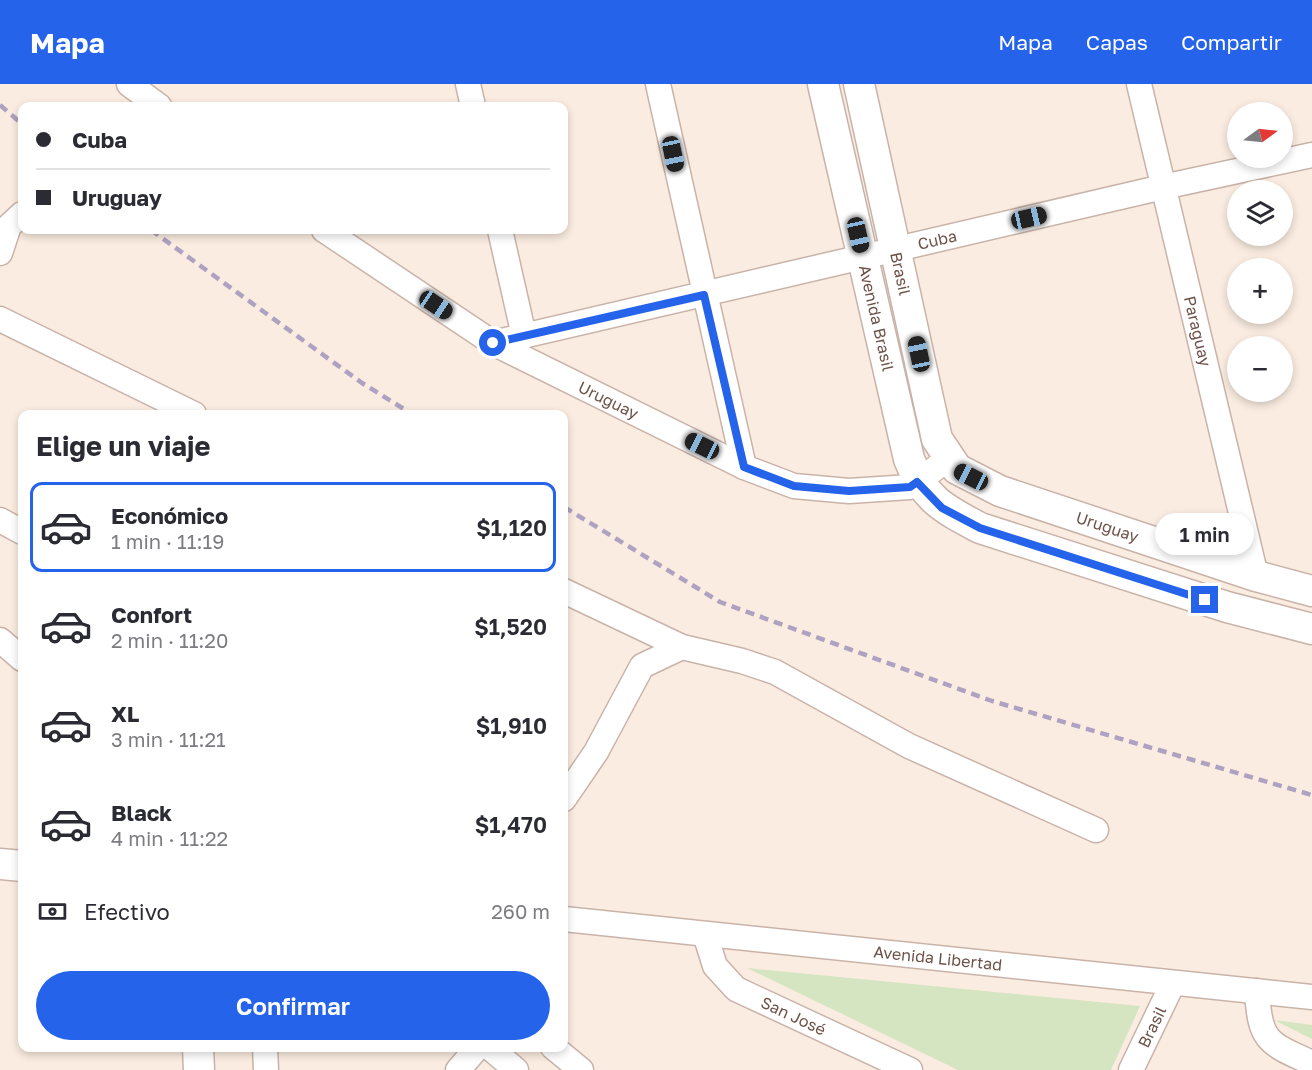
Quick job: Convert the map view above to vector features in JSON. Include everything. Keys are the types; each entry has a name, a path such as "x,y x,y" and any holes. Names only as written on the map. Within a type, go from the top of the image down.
{"street":[{"path":"129,84 154,102"},
{"path":"468,84 472,102"},
{"path":"658,84 744,467"},
{"name":"Avenida Brasil","path":"824,84 909,459 917,482"},
{"name":"Brasil","path":"859,84 937,439 948,459"},
{"name":"Paraguay","path":"1139,84 1256,576"},
{"name":"Cuba","path":"493,343 1163,187 1312,155"},
{"path":"0,253 9,226 18,218"},
{"name":"Uruguay","path":"330,234 493,343 744,467 794,486 838,490 910,487 948,459 957,469 1000,491 1256,576 1312,591"},
{"path":"501,234 524,336"},
{"path":"0,319 186,410"},
{"path":"917,482 942,508 980,528 1227,607 1312,629"},
{"path":"0,520 18,530"},
{"path":"568,593 682,647 742,661 775,672 909,746 1096,830"},
{"path":"0,640 18,656"},
{"path":"568,793 597,752 642,666 682,647"},
{"path":"0,864 18,866"},
{"name":"Avenida Libertad","path":"568,922 705,934 1312,997"},
{"name":"San José","path":"705,934 715,966 736,989 910,1070"},
{"name":"Brasil","path":"1131,1070 1173,983"},
{"path":"1257,991 1262,1032 1280,1049 1312,1063"},
{"path":"198,1052 199,1070"},
{"path":"265,1052 266,1070"},
{"path":"458,1070 474,1052"},
{"path":"495,1052 516,1070"},
{"path":"559,1052 581,1070"}],"green space":[{"path":"747,968 1140,1006 1111,1070 958,1070"},
{"path":"1274,1020 1312,1025 1312,1039"}],"railway":[{"path":"0,105 18,121"},
{"path":"157,234 362,383 406,410"},
{"path":"568,509 720,602 992,701 1312,795"}],"route":[{"path":"493,343 704,295 744,467 794,486 849,491 910,487 917,482 942,508 980,528 1205,600"}]}
